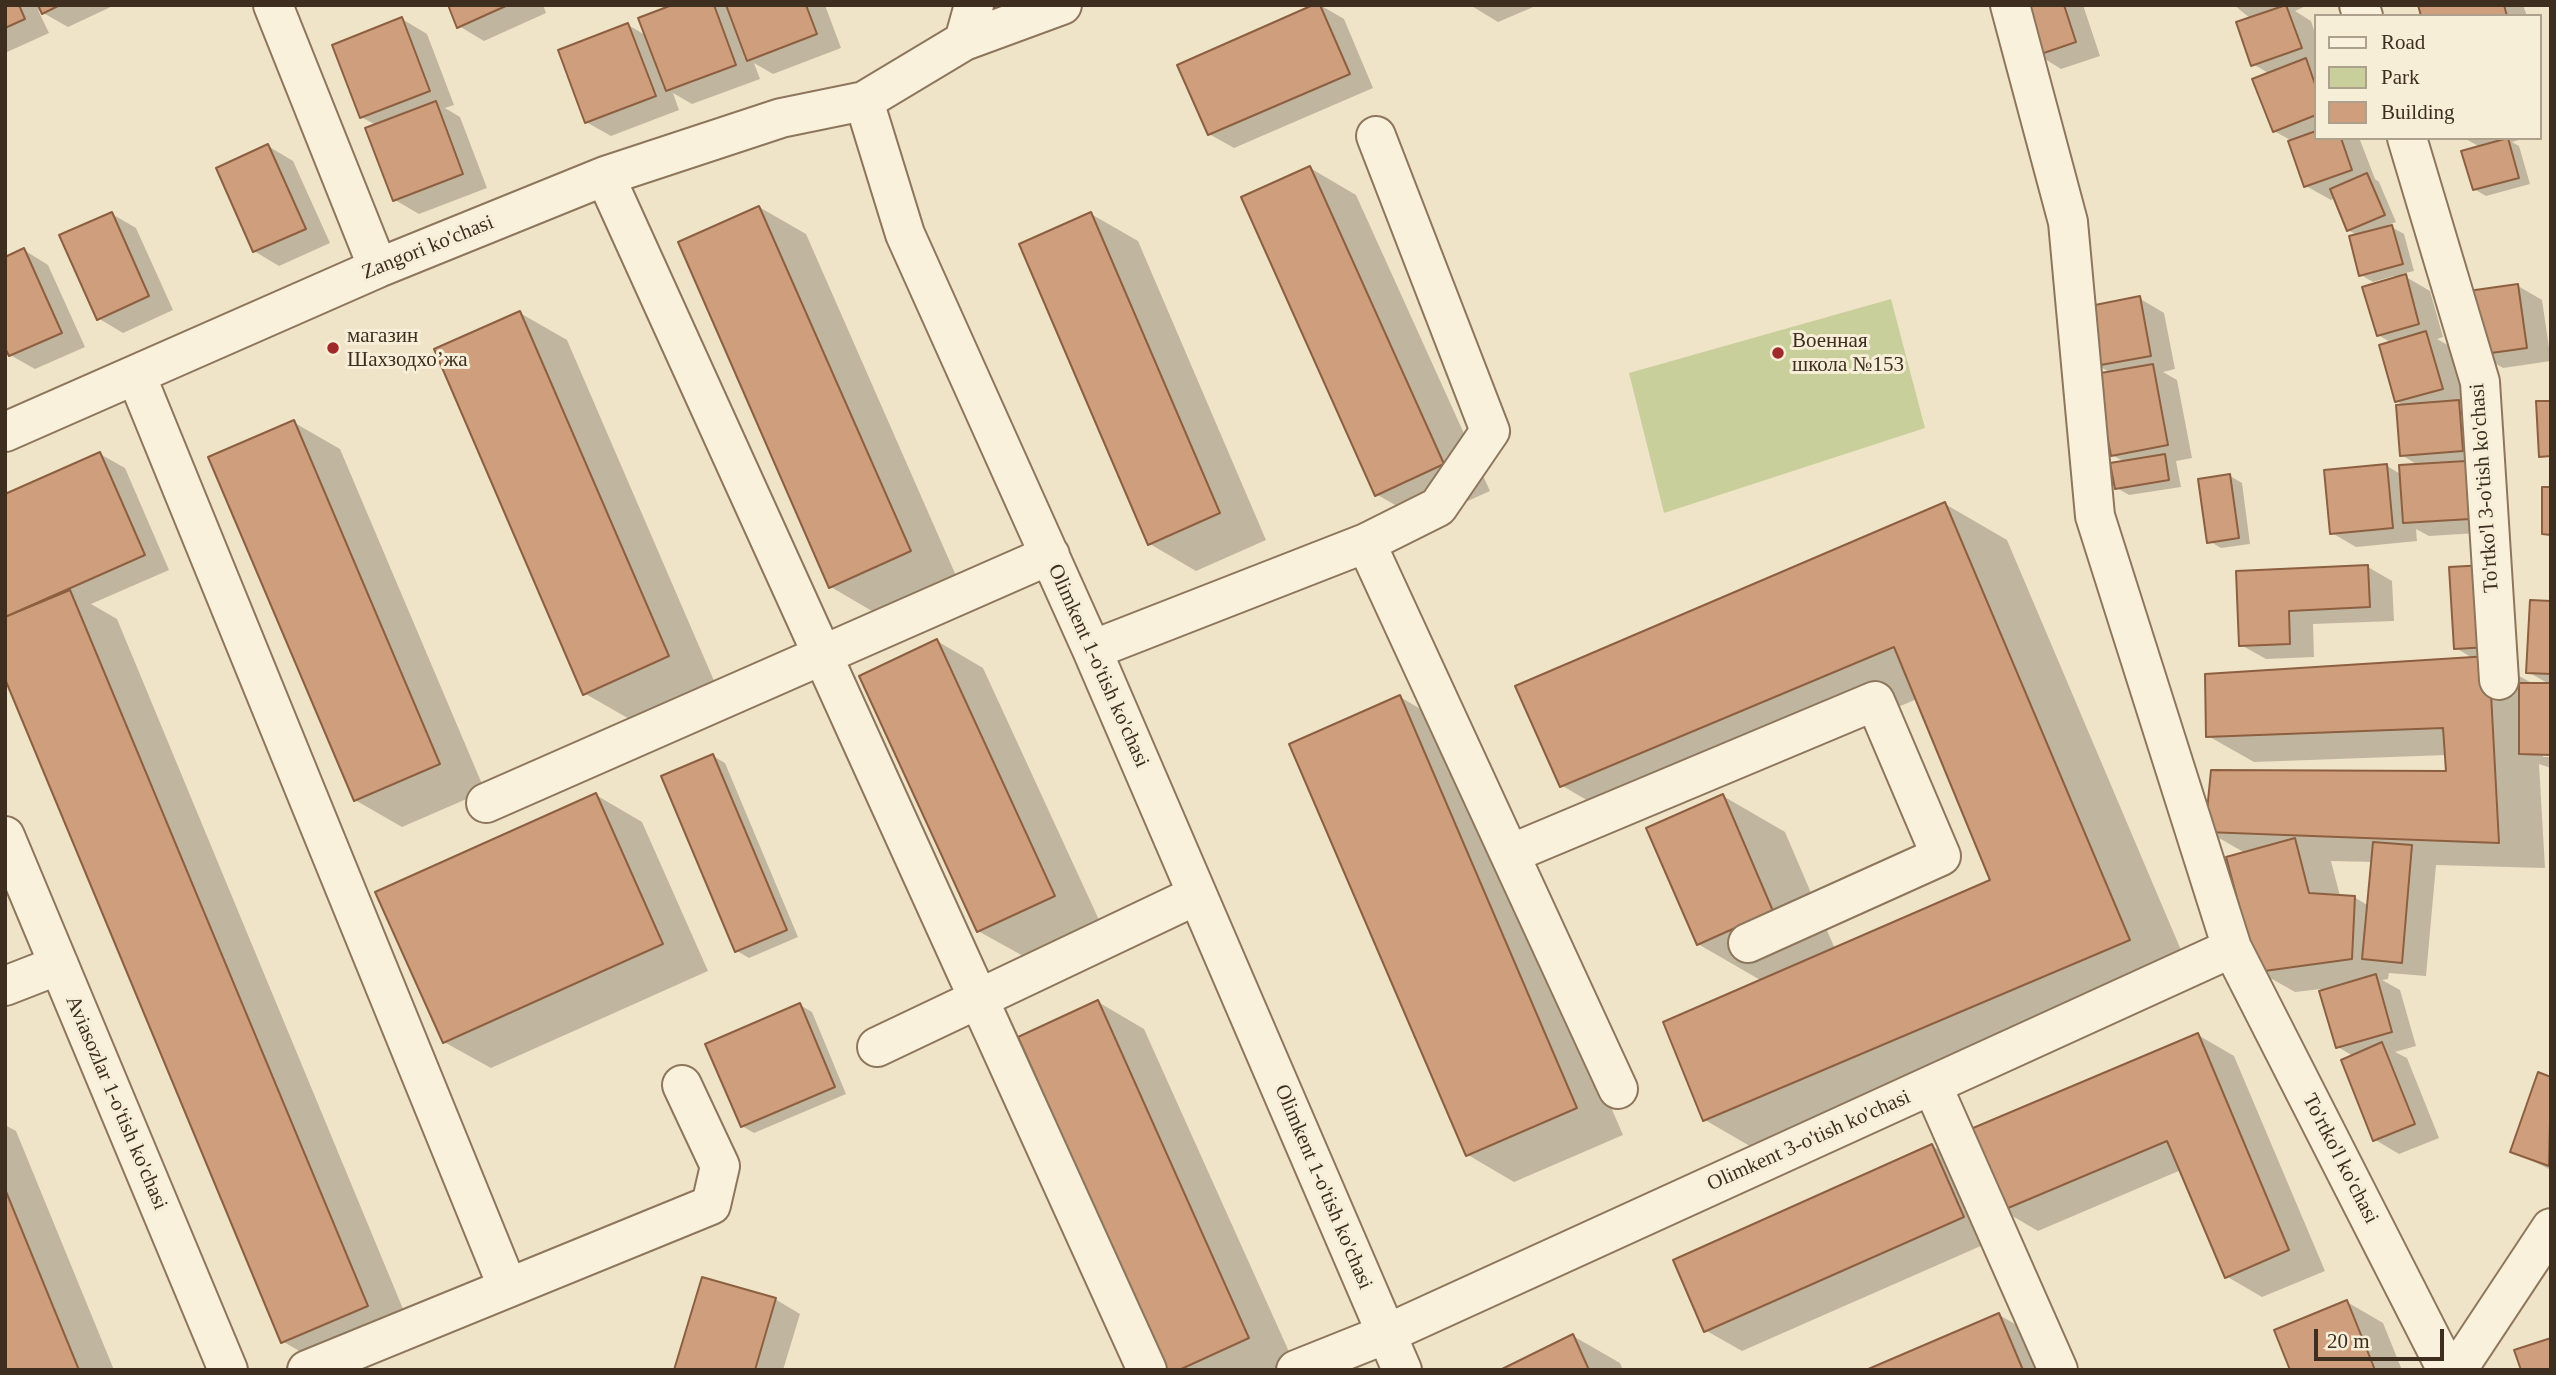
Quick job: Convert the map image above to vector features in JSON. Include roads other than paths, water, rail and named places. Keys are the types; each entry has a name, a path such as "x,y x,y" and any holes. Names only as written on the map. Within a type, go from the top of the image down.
{"street":[{"path":"273,5 378,268"},
{"path":"964,41 974,5"},
{"path":"864,101 964,41 1062,5"},
{"name":"To'rtko'l ko'chasi","path":"2010,5 2068,222 2095,516 2232,948 2447,1370"},
{"name":"Zangori ko'chasi","path":"5,432 378,268 605,176 781,118 864,101"},
{"name":"Olimkent 1-o'tish ko'chasi","path":"864,101 905,234 1092,650 1402,1370"},
{"path":"1092,650 1366,542 1438,507 1490,431 1376,136"},
{"name":"To'rtko'l 3-o'tish ko'chasi","path":"2408,140 2480,382 2499,680"},
{"path":"605,176 1147,1370"},
{"path":"136,375 508,1288"},
{"path":"1366,542 1618,1089"},
{"path":"486,803 1049,555"},
{"path":"1510,855 1875,701 1941,856 1748,943"},
{"name":"Aviasozlar 1-o'tish ko'chasi","path":"5,836 228,1370"},
{"path":"877,1047 1197,895"},
{"name":"Olimkent 3-o'tish ko'chasi","path":"1296,1370 1386,1334 2232,948"},
{"path":"5,986 59,965"},
{"path":"307,1370 712,1205 720,1167 682,1085"},
{"path":"1932,1085 2058,1370"},
{"path":"2457,1370 2551,1228"}],"place":[{"name":"магазин Шахзодхо’жа","path":"333,348"},
{"name":"Военная школа №153","path":"1778,353"}]}
